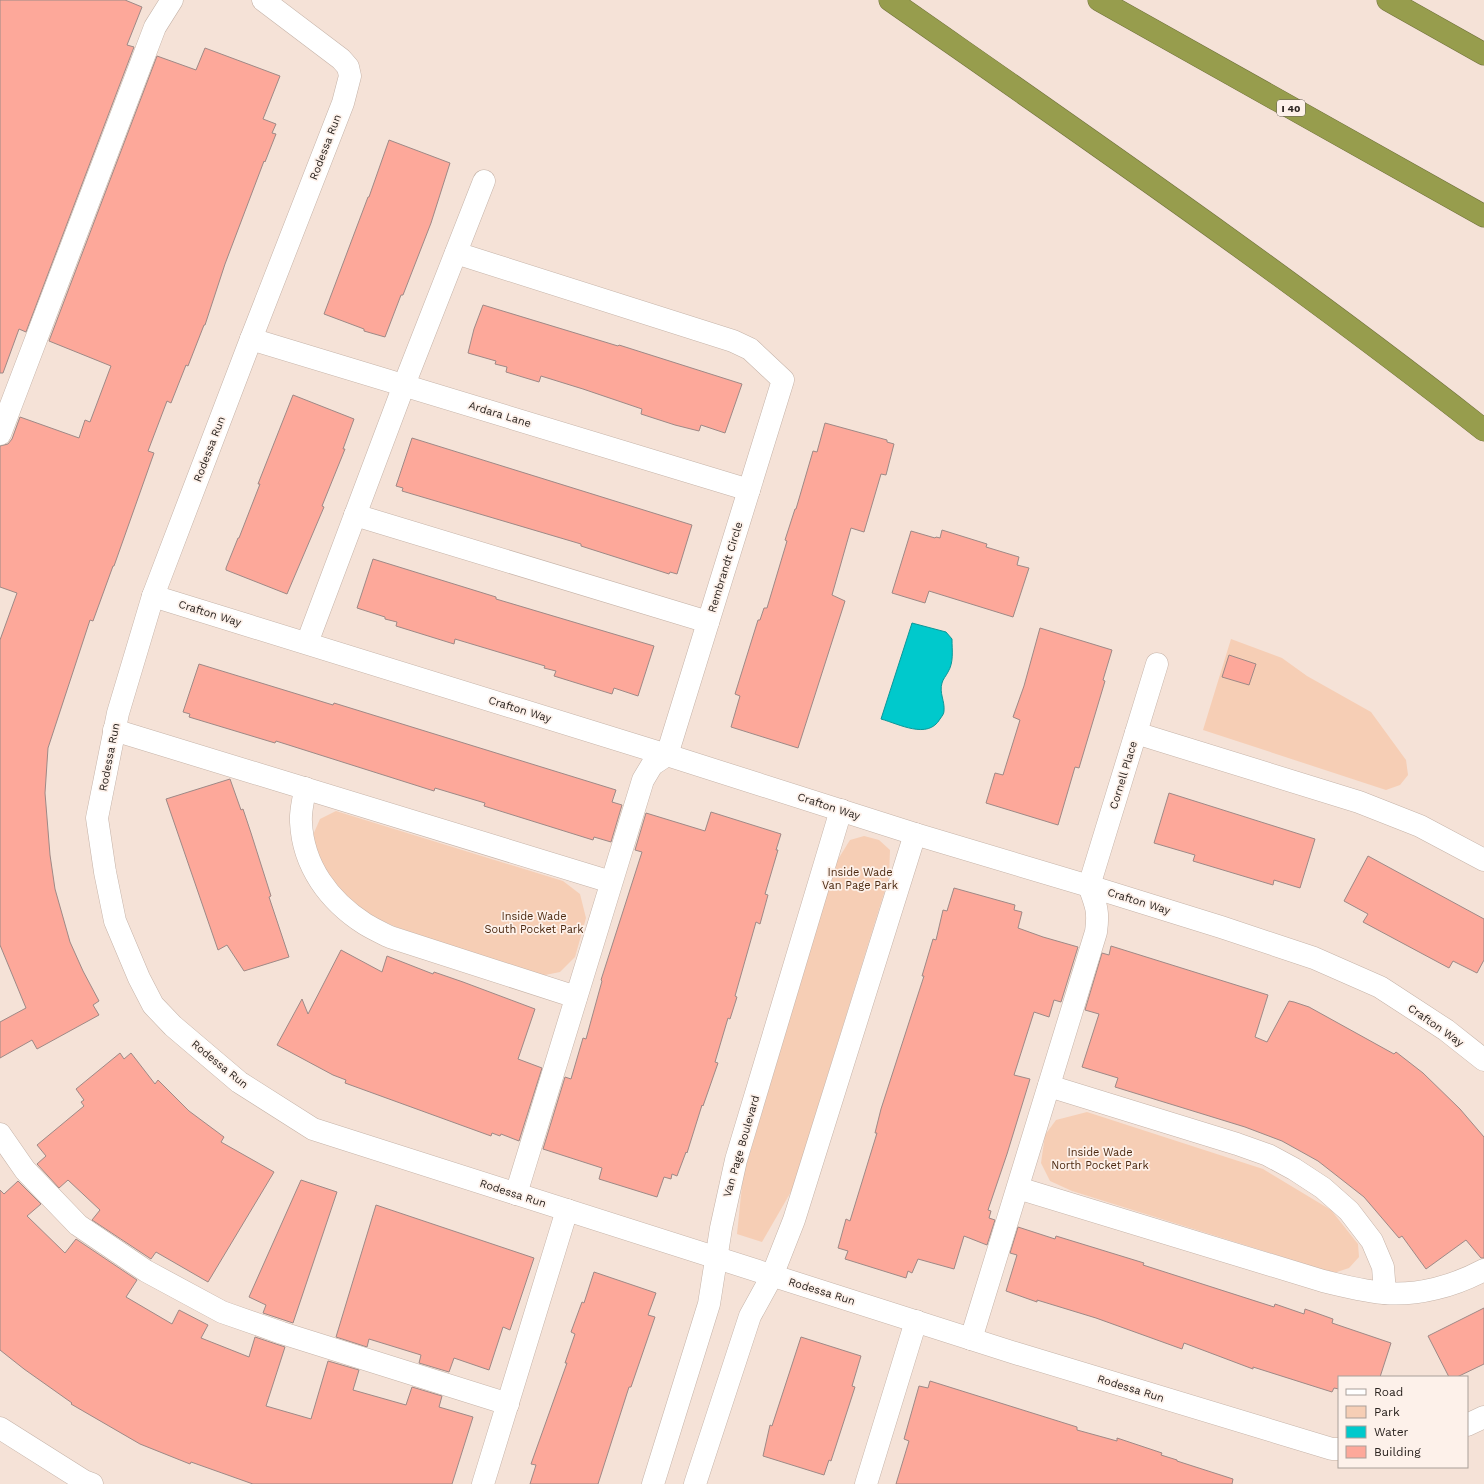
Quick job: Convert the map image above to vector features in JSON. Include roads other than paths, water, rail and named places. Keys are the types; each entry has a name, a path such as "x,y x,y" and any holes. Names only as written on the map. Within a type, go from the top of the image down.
{"highway":[{"path":"890,0 1202,218 1418,377 1484,430"},
{"name":"I 40","path":"1099,0 1484,216"},
{"path":"1388,0 1484,54"}],"street":[{"path":"0,434 155,27 172,0"},
{"name":"Rodessa Run","path":"263,0 341,59 348,67 350,76 343,102 153,596 114,730 97,818 115,921 139,978 153,1005 173,1026 239,1082 313,1129 971,1339 1332,1449 1338,1449"},
{"path":"307,643 404,385 484,181"},
{"name":"Rembrandt Circle","path":"456,253 733,341 750,349 783,380 668,755"},
{"name":"Ardara Lane","path":"251,339 749,490"},
{"path":"355,515 708,622"},
{"name":"Crafton Way","path":"153,596 668,755 915,834 1221,927 1314,958 1380,987 1446,1030 1484,1060"},
{"name":"Cornell Place","path":"1089,886 1157,664"},
{"path":"114,730 611,882"},
{"path":"1136,732 1359,802 1420,826 1484,860"},
{"path":"516,1194 643,780 652,765 668,755"},
{"path":"305,788 300,821 306,854 319,880 341,907 366,925 390,936 576,997"},
{"name":"Van Page Boulevard","path":"653,1484 709,1304 724,1209 736,1160 840,810"},
{"path":"695,1484 750,1316 772,1276 794,1220 915,834"},
{"path":"971,1339 1096,932 1098,909 1089,886"},
{"path":"1048,1086 1237,1144 1268,1155 1294,1169 1323,1188 1349,1212 1372,1240 1383,1267 1385,1293"},
{"path":"0,1134 25,1170 78,1225 146,1271 222,1312 282,1333 508,1404"},
{"path":"1018,1188 1323,1281 1361,1290 1385,1293 1415,1292 1449,1286 1484,1270"},
{"path":"483,1484 567,1210"},
{"path":"866,1484 916,1321"},
{"path":"1468,1425 1484,1417"},
{"path":"0,1428 92,1484"}],"water":[{"path":"912,623 946,632 952,639 951,664 941,687 944,713 935,725 928,729 921,730 904,727 881,719"}],"park label":[{"name":"Inside Wade Van Page Park","path":"860,878"},
{"name":"Inside Wade South Pocket Park","path":"534,922"},
{"name":"Inside Wade North Pocket Park","path":"1100,1158"}]}
